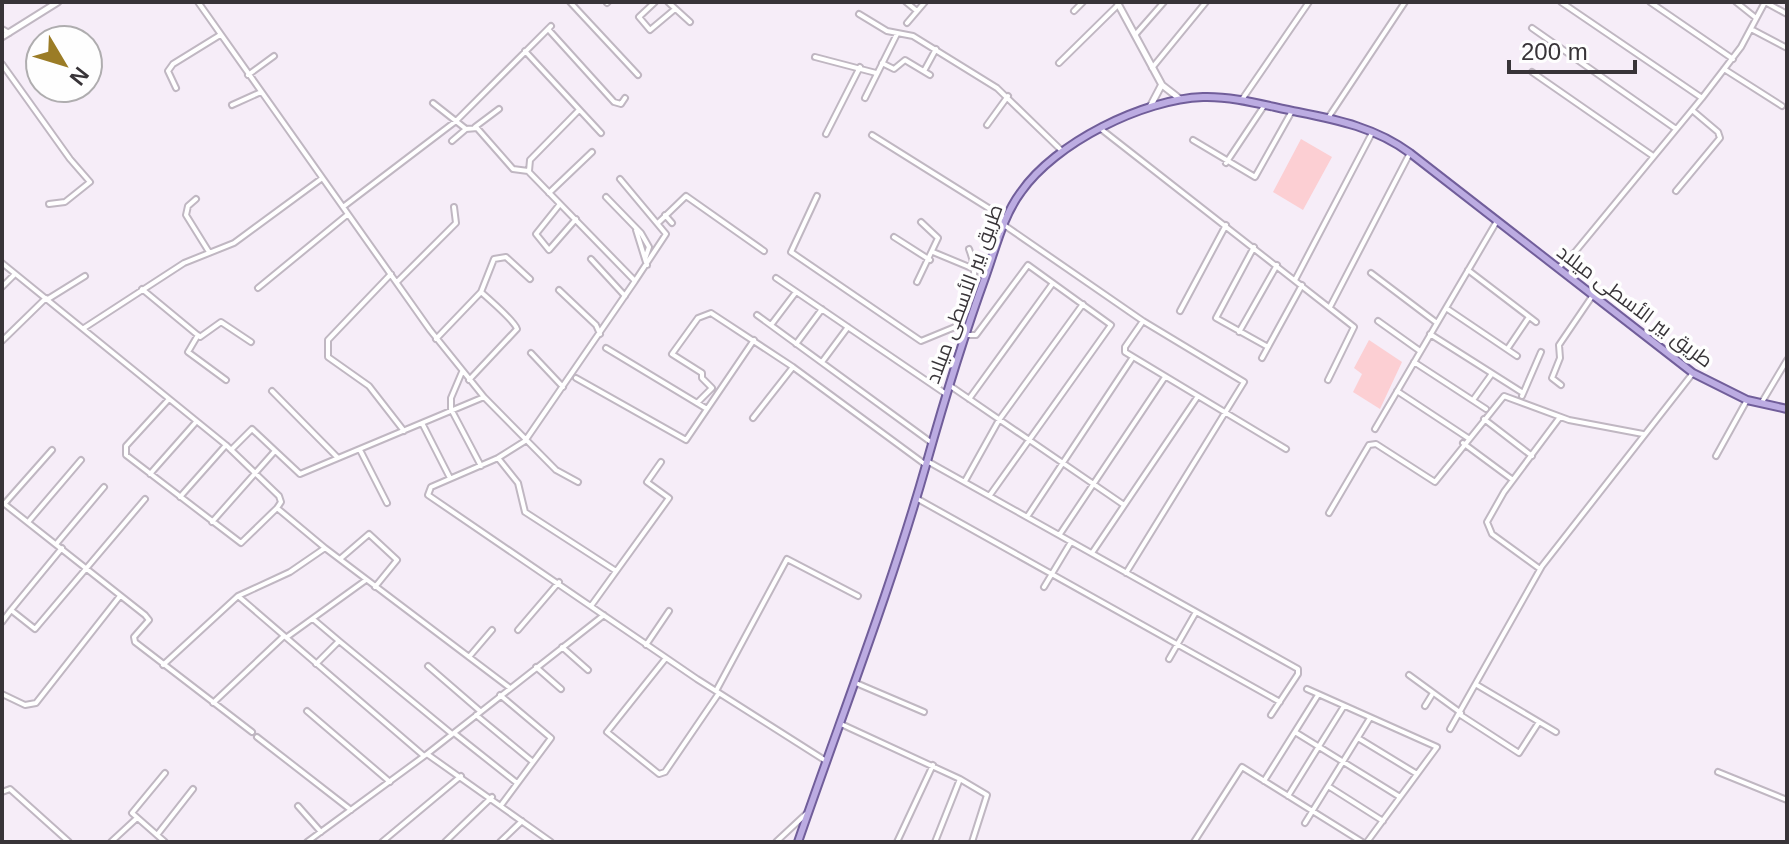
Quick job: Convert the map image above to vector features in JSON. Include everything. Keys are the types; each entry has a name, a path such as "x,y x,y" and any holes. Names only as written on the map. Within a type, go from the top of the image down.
{"main road":[{"name":"طريق بير الأسطى ميلاد","path":"798,841 916,498 964,335 1005,222 1027,183 1061,150 1148,108 1180,99 1215,97 1328,118 1373,131 1410,153 1693,373 1747,400 1787,409"}],"street":[{"path":"198,2 321,179 462,372 525,441 560,473 578,482"},
{"path":"570,2 638,75"},
{"path":"655,2 639,17 650,30 675,9"},
{"path":"668,2 690,22"},
{"path":"906,2 917,11"},
{"path":"907,23 925,2"},
{"path":"1074,11 1083,2"},
{"path":"1135,35 1164,2"},
{"path":"1152,68 1206,2"},
{"path":"1241,101 1309,2"},
{"path":"1328,118 1405,2"},
{"path":"1561,2 1702,98"},
{"path":"1650,2 1733,59"},
{"path":"1736,2 1757,18"},
{"path":"1558,268 1733,59 1765,2 1787,14"},
{"path":"2,37 53,3"},
{"path":"1059,63 1120,4 1162,85 1180,99"},
{"path":"859,14 897,34 909,34 1008,96 1061,150"},
{"path":"343,207 456,121 550,28 614,102 621,104 625,98"},
{"path":"1532,28 1676,129"},
{"path":"2,29 9,33"},
{"path":"1751,29 1787,48"},
{"path":"865,98 897,34"},
{"path":"176,88 168,71 173,64 220,35"},
{"path":"924,71 936,49"},
{"path":"525,51 601,133"},
{"path":"248,75 274,56"},
{"path":"815,57 830,64 860,67 876,73"},
{"path":"882,63 894,69 903,60 930,75"},
{"path":"2,64 54,138 90,182 65,202 49,204"},
{"path":"826,134 860,67"},
{"path":"1724,69 1782,106"},
{"path":"1532,72 1653,156"},
{"path":"1148,108 1162,85"},
{"path":"232,105 261,92"},
{"path":"987,125 1008,96"},
{"path":"433,103 466,129"},
{"path":"1226,163 1264,106"},
{"path":"452,141 499,109"},
{"path":"529,172 530,160 579,110"},
{"path":"1676,191 1720,138 1718,132 1692,110"},
{"path":"1193,140 1226,163 1257,176 1292,111"},
{"path":"475,127 512,168 529,172 635,281"},
{"path":"1101,129 1355,329 1328,380"},
{"path":"1295,280 1373,131"},
{"path":"872,135 1005,222 1143,321 1242,380 1243,386 1224,411 1126,573"},
{"path":"549,193 592,152"},
{"path":"1330,307 1410,153"},
{"path":"84,328 142,289 209,252 234,243 321,179"},
{"path":"620,179 658,223 665,238 525,441 498,458 428,489 428,495 559,582 646,645 826,761"},
{"path":"817,196 791,252 921,341 955,327 976,282 977,270 969,249"},
{"path":"606,197 648,244 646,262"},
{"path":"658,223 681,197 689,197 764,251"},
{"path":"196,199 186,210 186,215 209,252"},
{"path":"561,204 536,234 549,250 576,219"},
{"path":"397,282 456,223 454,207"},
{"path":"258,288 347,215"},
{"path":"665,215 672,223"},
{"path":"1375,429 1497,221"},
{"path":"917,282 930,260 938,235 921,222"},
{"path":"1180,311 1226,225"},
{"path":"894,237 930,260"},
{"path":"1254,247 1216,316 1268,347"},
{"path":"932,251 986,274"},
{"path":"436,339 481,292 489,264 500,256 530,279"},
{"path":"591,259 625,296"},
{"path":"2,263 84,328 228,448 281,499 277,508 243,543 126,455 125,449 169,399"},
{"path":"1239,332 1277,265"},
{"path":"964,335 976,335 1027,266 1111,327 990,495"},
{"path":"1468,270 1536,322"},
{"path":"1371,273 1437,323"},
{"path":"2,287 15,274"},
{"path":"391,274 328,340 325,349 328,357 369,386 404,431"},
{"path":"2,341 47,299 85,276"},
{"path":"776,278 946,394"},
{"path":"969,399 1053,283"},
{"path":"1262,358 1302,285"},
{"path":"142,289 198,335 205,337 221,322 251,342"},
{"path":"559,290 596,325 600,334"},
{"path":"771,325 796,291"},
{"path":"469,380 517,329 515,322 500,313 481,292"},
{"path":"1561,385 1552,378 1560,358 1558,346 1593,295"},
{"path":"965,481 999,420 1083,304"},
{"path":"1446,308 1517,356"},
{"path":"796,344 822,309"},
{"path":"697,403 712,388 702,378 702,373 672,354 698,318 707,313 715,314 926,463 965,481 1298,669 1271,715"},
{"path":"757,315 932,443"},
{"path":"1507,349 1529,317"},
{"path":"1143,321 1124,349 1286,449"},
{"path":"1378,321 1420,351"},
{"path":"822,362 848,327"},
{"path":"1430,334 1522,394 1541,352"},
{"path":"198,335 188,352 226,380"},
{"path":"576,378 684,441 754,340"},
{"path":"606,348 708,410"},
{"path":"531,353 563,387"},
{"path":"1027,517 1133,357"},
{"path":"1761,404 1787,360"},
{"path":"1414,362 1486,409"},
{"path":"753,418 793,367"},
{"path":"462,372 451,398 451,409 481,466"},
{"path":"1450,729 1541,569 1693,373"},
{"path":"1473,400 1491,375"},
{"path":"1059,535 1165,377"},
{"path":"949,385 1124,505"},
{"path":"272,391 337,457"},
{"path":"1397,391 1468,438"},
{"path":"1092,554 1198,396"},
{"path":"1329,513 1369,445 1376,444 1435,482 1463,443 1504,396 1560,417 1643,434"},
{"path":"180,497 250,429 300,474 484,397"},
{"path":"1716,456 1747,400"},
{"path":"1541,569 1492,534 1487,525 1489,516 1513,480 1560,417"},
{"path":"1484,419 1532,456"},
{"path":"150,474 196,422"},
{"path":"422,423 450,478"},
{"path":"1463,443 1513,480"},
{"path":"52,450 4,503 149,620 134,637 135,642 252,732"},
{"path":"360,450 387,503"},
{"path":"212,522 275,451"},
{"path":"498,458 518,483 525,512 616,571"},
{"path":"29,521 81,460"},
{"path":"591,606 669,498 647,482 661,462"},
{"path":"57,543 104,487"},
{"path":"916,498 1280,702"},
{"path":"11,610 37,629 85,567 145,499"},
{"path":"277,508 375,587 510,688"},
{"path":"340,559 369,534 397,560 375,587"},
{"path":"1044,587 1071,542"},
{"path":"2,622 62,548"},
{"path":"163,665 238,596 290,572 325,548"},
{"path":"666,658 607,732 659,774 694,734 787,559 858,596"},
{"path":"213,703 285,637 366,580"},
{"path":"518,630 559,582"},
{"path":"2,694 25,705 36,703 120,595"},
{"path":"238,596 426,755 492,797 551,842"},
{"path":"646,645 669,611"},
{"path":"1169,659 1196,612"},
{"path":"307,842 426,755 604,615"},
{"path":"313,618 517,783"},
{"path":"469,657 492,630"},
{"path":"316,664 339,641"},
{"path":"562,647 588,670"},
{"path":"428,666 533,763"},
{"path":"536,667 561,689"},
{"path":"1409,675 1460,714 1521,753 1539,722"},
{"path":"853,682 924,712"},
{"path":"1477,685 1556,732"},
{"path":"1194,842 1239,769 1364,842 1383,821 1436,746 1307,689"},
{"path":"1425,706 1433,693"},
{"path":"1264,781 1319,694"},
{"path":"500,695 551,738 501,805"},
{"path":"1288,796 1344,706"},
{"path":"307,711 390,782"},
{"path":"1305,823 1370,718"},
{"path":"838,723 933,765 987,795 972,842"},
{"path":"1295,732 1400,797"},
{"path":"257,737 351,810"},
{"path":"1358,738 1417,774"},
{"path":"897,842 933,765"},
{"path":"1718,772 1787,800"},
{"path":"162,841 133,812 165,773"},
{"path":"382,842 461,776"},
{"path":"935,842 960,779"},
{"path":"1328,786 1383,821"},
{"path":"2,792 10,789 69,842"},
{"path":"157,835 193,789"},
{"path":"445,842 492,797"},
{"path":"298,806 321,832"},
{"path":"776,842 808,813"},
{"path":"111,842 137,818"},
{"path":"500,842 522,821"}],"shaded area":[{"path":"1301,139 1332,157 1303,210 1273,192"},
{"path":"1369,340 1402,362 1380,409 1353,392 1362,374 1354,368"}]}
